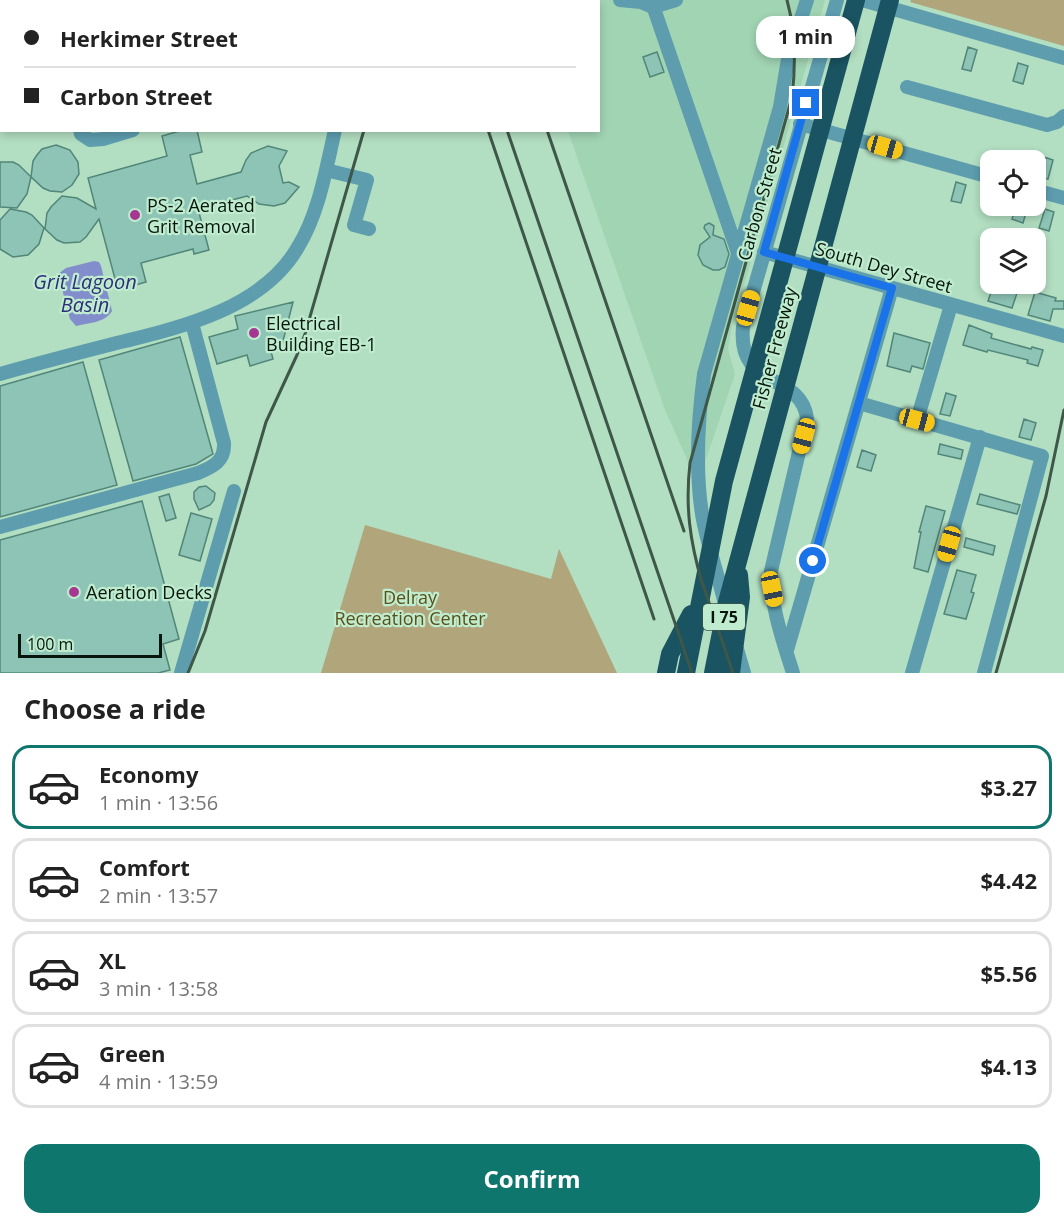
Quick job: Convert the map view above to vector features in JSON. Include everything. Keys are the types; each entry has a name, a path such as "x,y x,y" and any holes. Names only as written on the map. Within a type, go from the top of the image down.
{"highway":[{"name":"Fisher Freeway","path":"686,673 724,481 856,0"},
{"name":"Fisher Freeway","path":"713,673 727,602 890,0"},
{"path":"731,673 741,597 738,561"},
{"path":"666,673 670,654 700,597"}],"street":[{"path":"620,0 652,4 676,0"},
{"path":"744,673 702,514 699,473 700,404 704,374 780,106 788,59 807,0"},
{"name":"Carbon Street","path":"793,673 772,589 771,571 807,418 806,407 798,396 761,373 750,363 742,349 743,327 837,0"},
{"path":"862,0 1064,58"},
{"path":"652,4 738,253"},
{"path":"907,87 1047,125 1057,122 1064,116"},
{"path":"800,124 980,174"},
{"path":"80,132 90,140 103,139 126,132"},
{"path":"0,374 192,323 223,311 258,289 282,270 298,248 309,226 335,132"},
{"path":"326,170 367,180 354,225 369,229"},
{"path":"1046,193 1064,198"},
{"name":"South Dey Street","path":"764,252 1064,336"},
{"path":"786,652 892,288"},
{"path":"917,420 951,305"},
{"path":"0,527 198,473 212,467 220,460 224,443 192,323"},
{"path":"859,403 1042,456 984,673"},
{"path":"912,673 980,437"},
{"path":"181,673 234,490"}],"shaded area":[{"path":"600,0 825,0 731,331 728,349 735,374 705,462 695,477 665,410 568,132 600,132"}],"green space":[{"path":"911,0 1064,0 1064,46 910,2"},
{"name":"Delray Recreation Center","path":"365,525 551,579 559,549 617,673 321,673"}],"water":[{"name":"Grit Lagoon Basin","path":"94,261 99,262 101,266 112,311 101,320 76,326 70,319 58,274 66,268"}],"building":[{"path":"968,47 977,50 971,71 962,69"},
{"path":"657,52 664,72 650,77 643,57"},
{"path":"1018,63 1028,66 1023,84 1013,81"},
{"path":"176,132 197,132 202,152 190,155 197,184 241,172 251,153 268,146 287,151 279,166 283,183 289,182 299,187 285,203 274,206 259,204 247,196 198,209 209,250 194,254 193,249 141,263 146,282 118,290 99,219 80,242 64,243 45,229 47,213 62,196 77,198 96,209 88,178 167,156 162,136"},
{"path":"56,145 70,150 78,162 79,174 72,185 62,192 43,188 31,177 33,161 42,149"},
{"path":"1046,158 1053,160 1048,179 1046,179"},
{"path":"0,162 13,162 31,177 27,194 17,208 0,207"},
{"path":"956,182 966,185 961,203 951,201"},
{"path":"10,209 32,215 44,228 39,244 28,255 13,257 0,249 0,220"},
{"path":"1046,209 1054,212 1049,231 1046,228 1039,228 1043,216 1046,216"},
{"path":"1013,216 1025,216 1023,223 1012,219"},
{"path":"709,223 714,226 713,235 724,239 729,254 725,267 719,270 703,265 698,255 700,245 710,237 704,228"},
{"path":"990,294 1017,294 1012,308 988,301"},
{"path":"1034,294 1056,298 1055,301 1064,301 1064,309 1053,309 1050,321 1028,315"},
{"name":"Electrical Building EB-1","path":"293,302 282,345 270,348 273,359 250,366 247,355 217,364 209,337 238,329 235,316"},
{"path":"969,325 992,334 991,338 1043,350 1038,366 1027,363 1028,360 963,345"},
{"path":"894,333 930,343 923,369 912,366 910,372 887,366"},
{"path":"180,337 213,454 196,464 133,481 99,360"},
{"path":"83,362 117,485 0,517 0,386"},
{"path":"946,393 956,396 950,416 940,414"},
{"path":"1024,419 1036,423 1031,440 1019,437"},
{"path":"940,444 963,450 961,459 938,454"},
{"path":"862,450 876,455 871,471 857,467"},
{"path":"206,486 215,493 214,500 210,505 199,510 194,499 194,492 199,487"},
{"path":"169,494 176,518 166,521 159,497"},
{"path":"980,494 1020,505 1017,514 977,504"},
{"name":"Aeration Decks","path":"142,501 179,639 163,644 170,670 158,673 0,673 0,540"},
{"path":"926,506 945,511 928,572 914,568 921,532 919,532"},
{"path":"191,513 212,519 200,561 179,555"},
{"path":"966,538 995,546 993,555 964,547"},
{"path":"957,570 976,575 971,592 974,593 966,619 944,614"}],"railway":[{"path":"702,583 694,553 690,524 688,494 690,463 792,97 794,48 787,0"},
{"path":"188,673 205,631 266,422 305,334 363,132"},
{"path":"489,132 654,619"},
{"path":"508,132 692,673"},
{"path":"548,132 684,531"},
{"path":"996,673 1046,496 1064,410"},
{"path":"700,576 733,673"}],"place":[{"name":"PS-2 Aerated Grit Removal","path":"135,215"},
{"name":"Electrical Building EB-1","path":"254,333"},
{"name":"Aeration Decks","path":"74,592"}],"route":[{"path":"806,103 764,252 892,288 813,561"}]}
